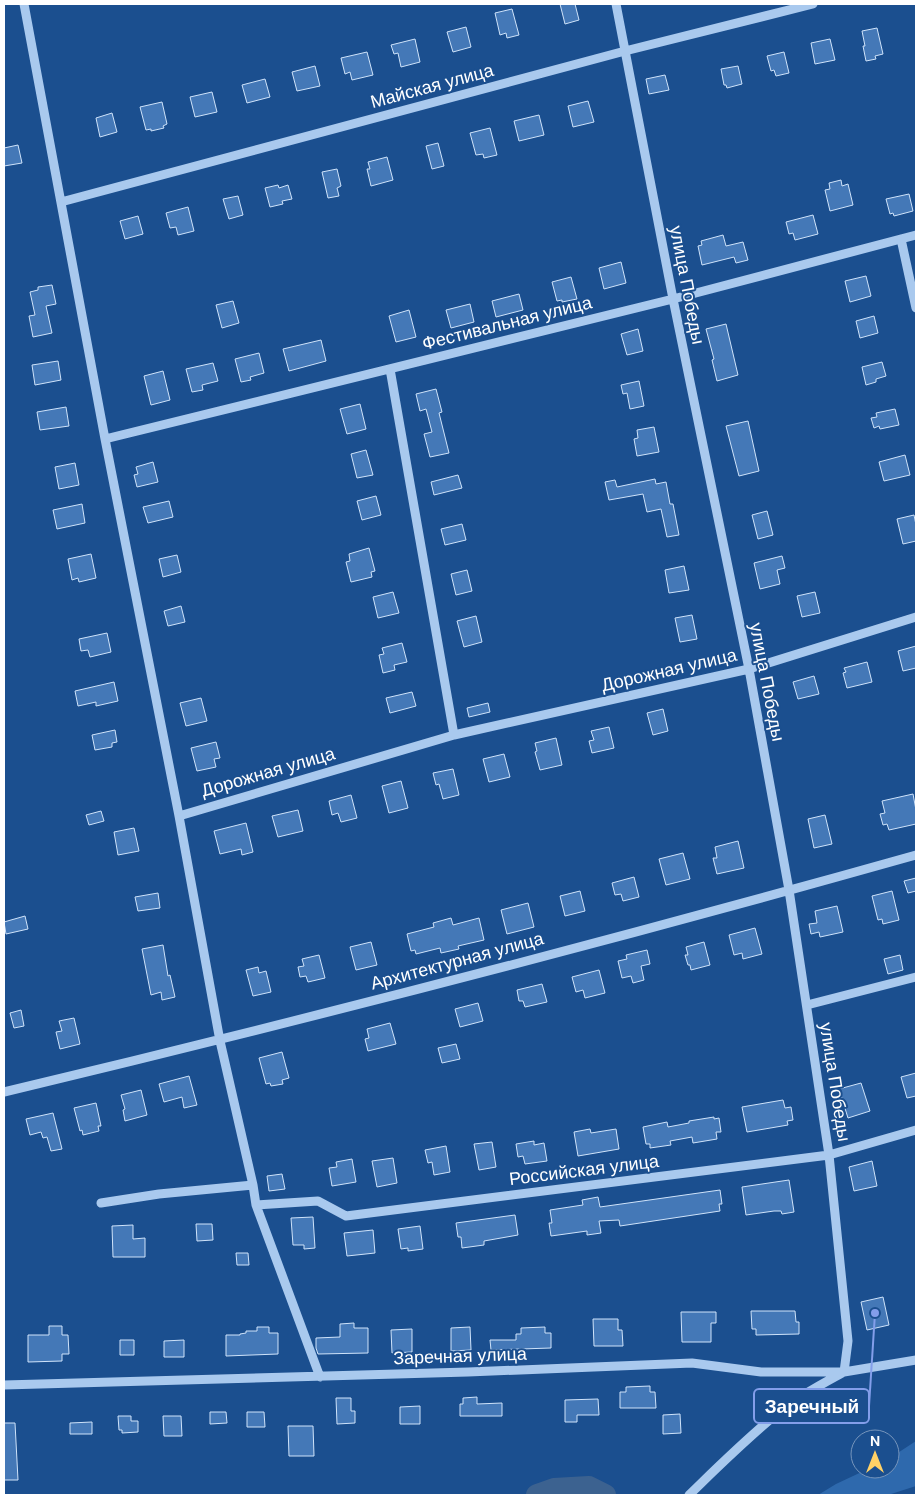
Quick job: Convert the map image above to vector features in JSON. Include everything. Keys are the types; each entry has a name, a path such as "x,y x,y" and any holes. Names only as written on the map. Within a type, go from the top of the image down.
{"street":[{"path":"24,4 220,1040 256,1205 320,1377"},
{"name":"улица Победы","path":"616,4 673,299 749,668 790,890 829,1155 848,1342 844,1372"},
{"name":"Майская улица","path":"61,202 625,51 812,4"},
{"name":"Фестивальная улица","path":"105,439 673,299 916,235"},
{"path":"901,239 916,308"},
{"path":"390,369 454,735"},
{"name":"Дорожная улица","path":"178,816 454,735 749,668 916,617"},
{"name":"Архитектурная улица","path":"4,1092 220,1040 916,855"},
{"path":"807,1005 916,976"},
{"name":"Российская улица","path":"256,1205 318,1201 346,1216 829,1155 916,1130"},
{"path":"101,1203 159,1194 253,1185"},
{"name":"Заречная улица","path":"4,1385 320,1377 692,1363 761,1372 844,1372 916,1360"},
{"path":"689,1495 784,1409 818,1386 844,1372"}],"shaded area":[{"path":"916,1441 916,1486 888,1495 818,1495 850,1477 850,1479 900,1479 900,1451"}],"building":[{"path":"560,4 575,4 579,20 565,24"},
{"path":"512,9 519,35 507,38 506,33 500,35 495,13"},
{"path":"466,27 471,47 453,52 447,32"},
{"path":"877,28 883,54 875,56 876,59 866,61 862,31"},
{"path":"415,39 420,62 401,67 398,53 394,54 391,45"},
{"path":"830,39 835,60 815,64 811,43"},
{"path":"367,52 373,75 352,80 350,72 345,74 341,58"},
{"path":"784,52 789,73 776,76 774,70 771,71 767,56"},
{"path":"315,66 320,86 297,91 292,72"},
{"path":"738,66 742,84 727,88 724,85 721,69"},
{"path":"665,75 669,90 649,94 646,79"},
{"path":"265,79 270,97 247,103 242,85"},
{"path":"212,92 217,112 195,117 190,97"},
{"path":"588,101 594,122 573,127 568,106"},
{"path":"162,102 167,124 163,126 164,128 151,131 151,129 146,130 140,107"},
{"path":"112,113 117,132 100,137 96,118"},
{"path":"539,115 544,135 519,141 514,121"},
{"path":"490,128 497,155 484,158 483,154 476,155 470,133"},
{"path":"438,143 444,166 432,169 426,146"},
{"path":"18,145 22,163 4,166 4,148"},
{"path":"387,157 393,180 371,186 367,169 370,169 368,162"},
{"path":"337,169 341,186 337,188 339,196 328,198 322,172"},
{"path":"841,180 842,186 848,184 853,205 830,211 825,190 830,189 829,183"},
{"path":"278,185 279,188 288,185 292,199 282,201 283,204 270,207 265,188"},
{"path":"909,194 913,211 894,216 893,213 890,214 886,199"},
{"path":"238,196 243,215 229,219 223,199"},
{"path":"188,207 194,231 178,235 176,227 170,228 166,213"},
{"path":"813,215 818,234 795,240 793,233 789,234 786,222"},
{"path":"138,216 143,234 125,239 120,221"},
{"path":"723,235 726,246 743,242 748,260 736,263 734,257 702,265 698,246 702,245 701,241"},
{"path":"621,262 626,283 604,289 599,268"},
{"path":"866,276 871,296 850,302 845,281"},
{"path":"571,277 577,299 557,301 552,282"},
{"path":"52,285 56,304 46,306 52,333 33,337 29,316 35,315 30,292 38,290 38,287"},
{"path":"519,294 523,310 496,317 492,301"},
{"path":"233,301 239,323 222,328 216,305"},
{"path":"470,304 474,322 451,328 446,310"},
{"path":"409,310 416,337 396,342 389,316"},
{"path":"874,316 878,333 860,338 856,321"},
{"path":"726,324 738,375 717,381 712,360 714,359 706,329"},
{"path":"638,329 643,351 627,355 621,334"},
{"path":"321,340 326,361 289,371 283,349"},
{"path":"259,353 264,373 250,377 251,380 241,382 235,359"},
{"path":"58,361 61,380 35,385 32,365"},
{"path":"882,362 886,376 866,385 862,367"},
{"path":"213,363 218,381 202,385 203,390 192,392 186,369"},
{"path":"163,371 170,400 151,405 144,376"},
{"path":"639,381 644,406 630,409 627,393 623,394 621,385"},
{"path":"436,389 442,412 439,413 449,453 430,457 424,434 432,432 426,409 420,411 416,394"},
{"path":"360,404 366,429 347,434 340,409"},
{"path":"66,407 69,426 40,430 37,412"},
{"path":"895,409 899,425 880,429 879,426 874,428 871,418 877,417 876,413"},
{"path":"748,421 759,471 739,476 726,426"},
{"path":"654,427 659,452 637,456 634,439 638,438 637,430"},
{"path":"366,450 373,475 357,478 351,454"},
{"path":"905,455 910,475 884,481 879,462"},
{"path":"153,462 158,482 137,487 134,475 138,474 136,467"},
{"path":"75,463 79,485 59,489 55,467"},
{"path":"458,475 462,488 434,495 431,482"},
{"path":"655,479 656,484 666,482 670,504 673,504 679,535 667,537 661,509 647,512 643,494 609,500 605,482 615,480 617,487"},
{"path":"376,496 381,515 362,520 357,501"},
{"path":"169,501 173,517 148,523 143,507"},
{"path":"82,504 85,523 57,529 53,510"},
{"path":"767,511 773,535 758,539 752,515"},
{"path":"914,515 916,541 903,544 897,519"},
{"path":"462,524 466,540 445,545 441,529"},
{"path":"369,548 375,571 371,572 372,577 351,582 346,562 350,561 349,554"},
{"path":"91,554 96,578 79,582 78,578 72,580 68,559"},
{"path":"177,555 181,572 163,577 159,559"},
{"path":"782,556 785,568 777,570 780,584 760,589 754,563"},
{"path":"684,566 689,590 669,593 665,570"},
{"path":"467,570 472,591 456,595 451,574"},
{"path":"393,592 399,613 378,618 373,597"},
{"path":"815,592 820,613 802,617 797,596"},
{"path":"181,606 185,622 168,626 164,611"},
{"path":"692,615 697,639 680,642 675,618"},
{"path":"476,616 482,642 464,647 457,621"},
{"path":"107,633 111,652 90,657 88,650 81,651 79,639"},
{"path":"402,643 407,662 394,665 395,670 383,673 379,655 384,654 382,648"},
{"path":"916,646 916,668 903,671 898,651"},
{"path":"867,662 872,682 847,688 843,673 846,672 844,668"},
{"path":"814,676 819,694 798,699 793,682"},
{"path":"114,682 118,701 96,706 96,702 78,706 75,691"},
{"path":"412,692 416,706 390,713 386,698"},
{"path":"201,698 207,721 186,726 180,703"},
{"path":"488,703 490,712 469,717 467,708"},
{"path":"663,709 668,731 653,735 647,713"},
{"path":"609,727 614,748 592,753 589,741 594,740 591,731"},
{"path":"115,730 117,742 112,743 112,747 95,750 92,735"},
{"path":"556,738 562,765 540,770 535,752 537,751 535,743"},
{"path":"216,742 220,758 214,759 216,767 197,771 191,748"},
{"path":"504,754 510,777 489,782 483,759"},
{"path":"453,769 459,795 443,799 439,784 436,785 433,773"},
{"path":"401,781 408,808 389,813 382,786"},
{"path":"913,794 916,824 889,830 887,824 883,825 880,814 885,813 882,801"},
{"path":"351,795 357,818 341,822 338,813 332,815 329,801"},
{"path":"298,810 303,831 278,837 272,816"},
{"path":"101,811 104,821 89,825 86,815"},
{"path":"825,815 832,844 814,848 808,819"},
{"path":"246,823 253,852 242,855 241,849 220,854 214,831"},
{"path":"134,828 139,851 118,855 114,832"},
{"path":"738,841 744,868 717,874 713,858 717,858 715,847"},
{"path":"683,853 690,879 666,885 659,859"},
{"path":"634,877 639,897 623,901 621,894 615,895 612,883"},
{"path":"916,878 916,891 908,893 904,881"},
{"path":"580,891 585,911 565,916 560,896"},
{"path":"892,891 899,920 883,924 882,919 878,920 872,896"},
{"path":"158,893 160,908 138,911 135,897"},
{"path":"528,903 534,927 507,934 501,910"},
{"path":"837,906 843,932 820,937 819,932 811,934 809,924 817,923 815,911"},
{"path":"25,916 28,929 6,934 4,922"},
{"path":"451,918 453,925 479,918 484,940 458,946 459,949 441,953 440,948 416,954 415,950 411,951 407,934 434,927 433,923"},
{"path":"755,928 762,954 743,959 742,953 734,955 729,935"},
{"path":"371,942 377,965 356,970 350,947"},
{"path":"704,942 710,965 691,970 685,955 688,955 686,947"},
{"path":"163,945 168,976 170,975 175,997 162,1000 161,992 151,995 142,949"},
{"path":"647,950 650,964 641,966 644,980 633,983 631,976 622,978 618,961 627,959 626,955"},
{"path":"319,955 325,978 308,982 306,976 300,977 298,967 304,966 302,959"},
{"path":"900,955 903,970 888,974 884,959"},
{"path":"258,967 259,973 266,971 271,992 253,996 246,970"},
{"path":"599,970 605,993 585,998 583,990 576,992 572,977"},
{"path":"542,984 547,1002 525,1007 523,1001 519,1001 517,990"},
{"path":"478,1003 483,1021 460,1027 455,1009"},
{"path":"21,1010 24,1026 14,1028 10,1013"},
{"path":"74,1018 80,1044 60,1049 56,1032 62,1031 59,1021"},
{"path":"390,1023 396,1044 368,1051 365,1039 369,1038 367,1029"},
{"path":"456,1044 460,1059 442,1063 438,1048"},
{"path":"282,1052 289,1078 282,1080 283,1084 271,1086 270,1083 266,1084 259,1058"},
{"path":"916,1073 916,1096 907,1098 901,1077"},
{"path":"189,1076 197,1105 184,1108 182,1097 164,1102 159,1084"},
{"path":"861,1083 870,1111 848,1118 839,1089"},
{"path":"141,1090 147,1115 125,1121 123,1110 125,1109 121,1095"},
{"path":"783,1100 785,1108 791,1107 793,1120 787,1121 788,1125 747,1132 742,1107"},
{"path":"96,1103 101,1126 98,1126 99,1131 83,1135 82,1130 80,1131 74,1108"},
{"path":"53,1113 62,1149 51,1151 47,1137 43,1138 41,1132 30,1135 26,1119"},
{"path":"714,1117 714,1119 719,1118 721,1132 716,1132 717,1139 693,1143 692,1137 670,1141 671,1145 650,1148 650,1144 646,1144 643,1127 667,1122 668,1127"},
{"path":"590,1129 591,1133 616,1129 619,1149 578,1156 574,1132"},
{"path":"534,1141 534,1145 544,1143 547,1161 525,1164 523,1156 518,1157 516,1144"},
{"path":"492,1142 496,1167 479,1170 474,1144"},
{"path":"446,1146 450,1172 434,1175 432,1162 428,1163 425,1150"},
{"path":"393,1158 397,1183 377,1187 372,1161"},
{"path":"352,1159 356,1182 332,1186 329,1168 337,1167 336,1162"},
{"path":"872,1161 877,1186 854,1191 849,1167"},
{"path":"282,1174 285,1189 269,1191 267,1176"},
{"path":"789,1180 794,1212 782,1214 781,1211 774,1211 746,1215 742,1187"},
{"path":"720,1190 722,1204 719,1204 720,1211 620,1226 619,1220 599,1221 601,1233 587,1235 587,1231 551,1236 550,1210 583,1205 582,1200 598,1197 600,1207"},
{"path":"515,1215 518,1235 484,1241 484,1245 462,1248 461,1237 458,1237 456,1223"},
{"path":"313,1217 315,1248 304,1249 304,1245 293,1245 291,1218"},
{"path":"196,1224 212,1224 213,1240 197,1241"},
{"path":"133,1225 133,1239 145,1238 145,1257 113,1257 112,1226"},
{"path":"420,1226 423,1249 408,1251 408,1248 401,1249 398,1229"},
{"path":"373,1230 375,1253 347,1256 344,1233"},
{"path":"236,1253 248,1253 249,1265 237,1265"},
{"path":"883,1297 889,1325 867,1330 861,1302"},
{"path":"751,1311 795,1311 796,1322 799,1322 799,1334 756,1335 756,1329 752,1329"},
{"path":"681,1312 716,1312 716,1323 711,1323 711,1342 682,1342"},
{"path":"593,1319 618,1319 618,1330 622,1330 623,1346 594,1346"},
{"path":"354,1323 354,1328 368,1328 368,1353 318,1354 316,1338 340,1337 340,1324"},
{"path":"49,1326 62,1326 62,1335 68,1335 69,1354 62,1354 62,1361 28,1362 28,1335 49,1335"},
{"path":"257,1327 269,1327 269,1333 278,1333 278,1354 226,1356 226,1335 240,1335 246,1333 246,1331 257,1331"},
{"path":"470,1327 471,1350 451,1351 451,1328"},
{"path":"545,1327 545,1333 551,1333 551,1348 491,1350 490,1340 516,1340 516,1334 521,1334 521,1328"},
{"path":"412,1329 412,1352 392,1353 391,1330"},
{"path":"120,1340 134,1340 134,1355 120,1355"},
{"path":"184,1340 184,1357 164,1357 164,1341"},
{"path":"650,1386 650,1392 655,1392 656,1408 620,1408 620,1392 626,1392 626,1387"},
{"path":"477,1397 477,1404 502,1403 502,1416 460,1416 460,1404 463,1404 463,1398"},
{"path":"336,1398 351,1398 351,1411 355,1411 355,1423 337,1424"},
{"path":"598,1399 599,1415 577,1415 577,1422 565,1422 565,1400"},
{"path":"420,1406 420,1424 400,1424 400,1407"},
{"path":"210,1412 226,1412 227,1423 210,1424"},
{"path":"247,1412 264,1412 265,1427 247,1427"},
{"path":"680,1414 681,1433 663,1434 663,1415"},
{"path":"118,1416 131,1416 131,1421 138,1421 138,1432 122,1433 122,1430 119,1430"},
{"path":"163,1416 181,1416 182,1436 164,1436"},
{"path":"92,1422 92,1434 70,1434 70,1423"},
{"path":"4,1423 15,1423 18,1480 4,1480"},
{"path":"288,1426 313,1426 314,1456 289,1456"}],"waterway":[{"path":"537,1495 554,1489 589,1487 605,1495"}],"place":[{"name":"Заречный","path":"875,1313"}]}
